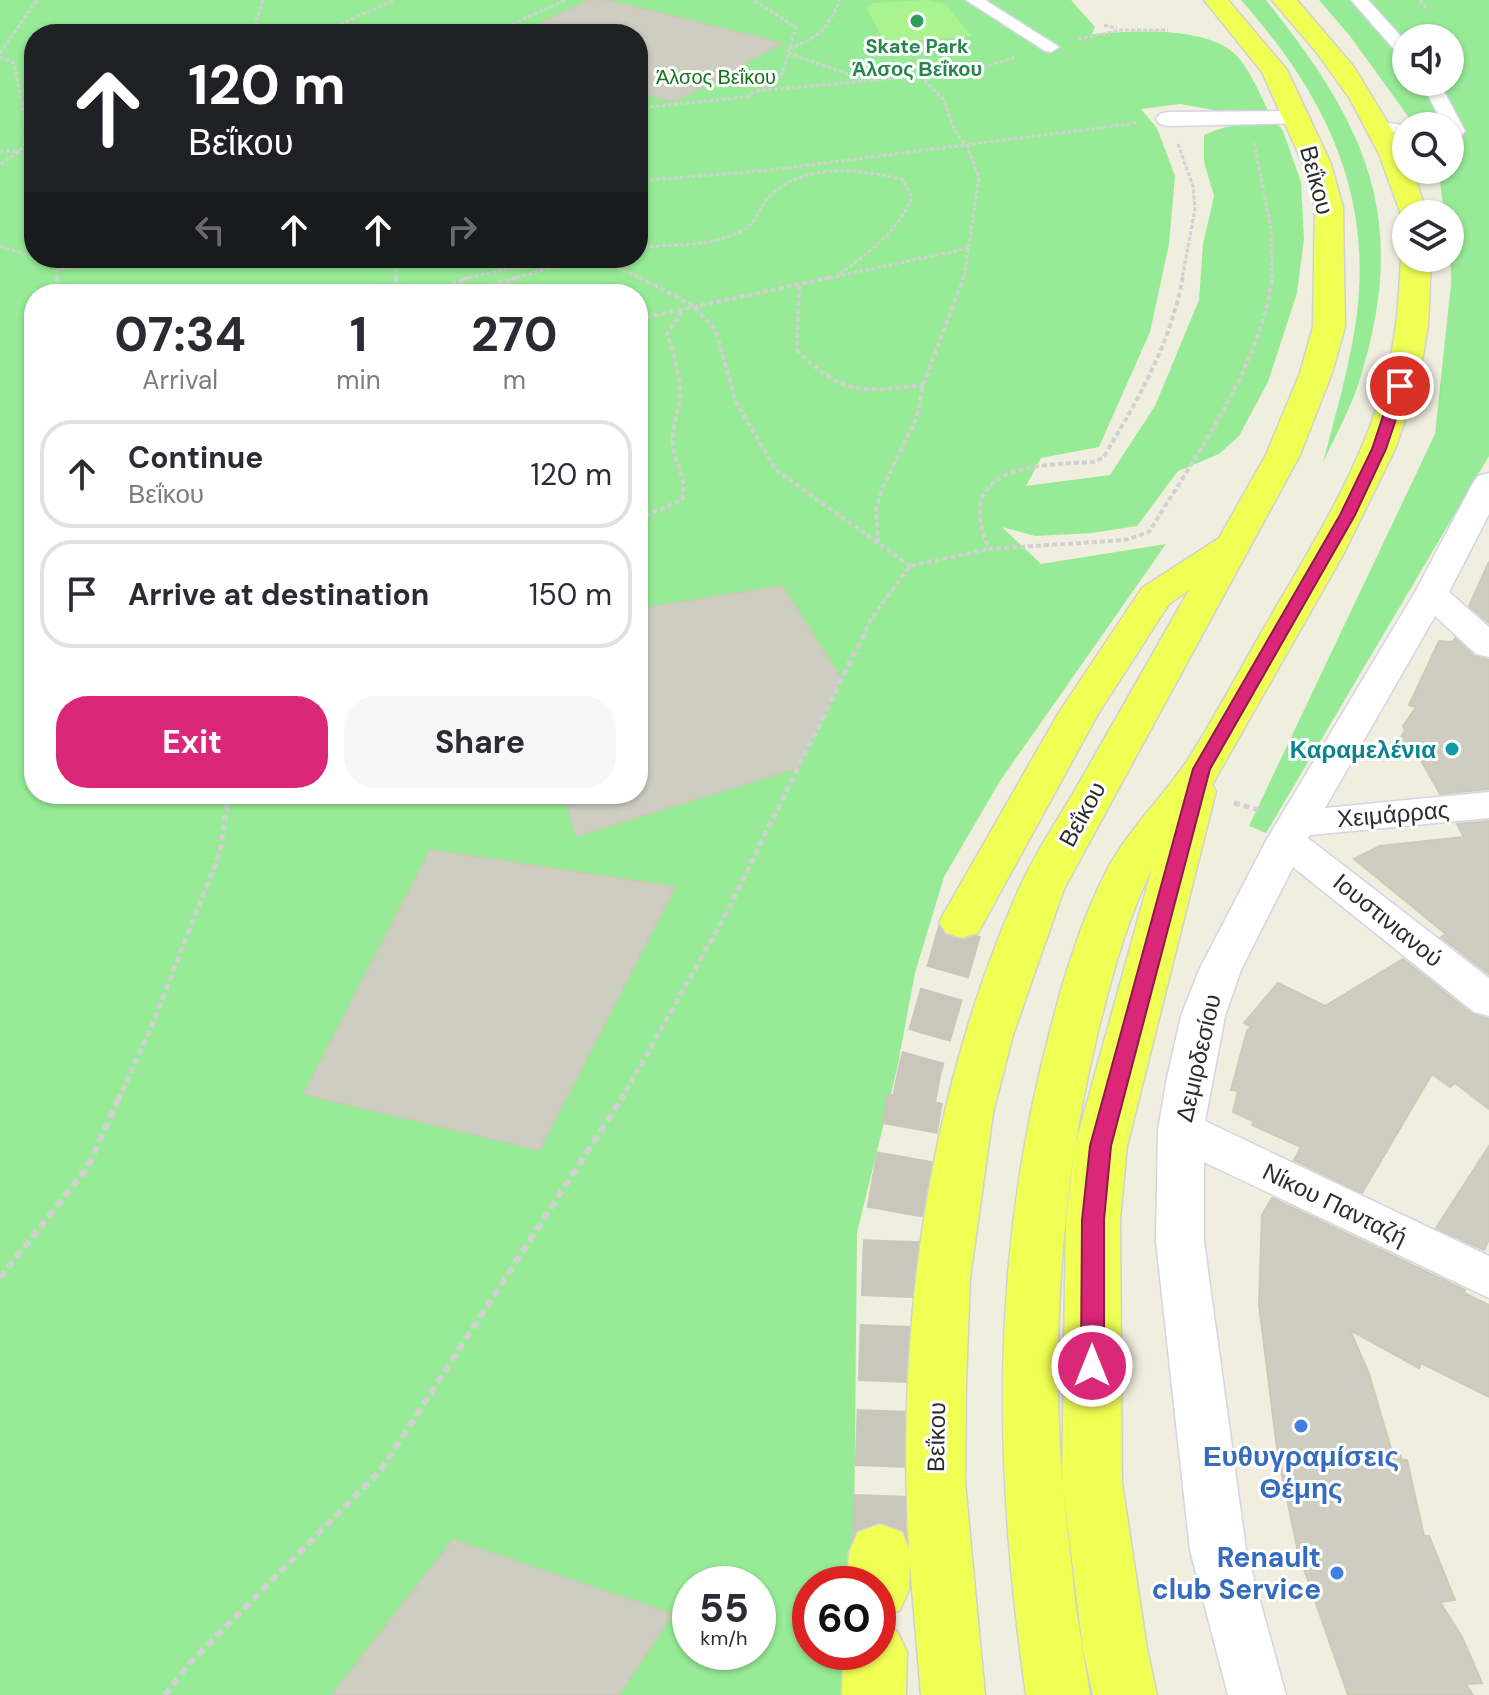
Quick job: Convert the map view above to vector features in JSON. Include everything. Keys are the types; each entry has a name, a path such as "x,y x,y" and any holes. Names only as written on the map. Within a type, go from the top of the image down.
{"main road":[{"name":"Βεΐκου","path":"953,1695 935,1482 943,1279 968,1113 989,1035 1041,889 1238,541 1283,455 1316,373 1329,327 1329,207 1317,164 1274,70 1216,0"},
{"path":"1284,0 1392,128"},
{"path":"1058,1695 1048,1638 1031,1484 1030,1296 1054,1104 1090,971 1114,904 1139,852 1198,781 1347,515 1379,449 1400,386 1411,334 1415,272"},
{"path":"962,922 1078,714 1155,596 1238,541"},
{"path":"1125,1695 1115,1649 1092,1483 1093,1220 1101,1146 1198,781"},
{"path":"874,1695 875,1670"}],"street":[{"path":"974,0 1051,47"},
{"path":"1359,0 1392,37"},
{"path":"1168,119 1298,118"},
{"name":"Δεμιρδεσίου","path":"1257,1695 1218,1550 1180,1241 1181,1130 1203,1016 1220,970 1292,832 1431,594 1489,483"},
{"path":"1431,594 1489,646"},
{"name":"Χειμάρρας","path":"1292,832 1489,805"},
{"name":"Ιουστινιανού","path":"1292,832 1489,1001"},
{"name":"Νίκου Πανταζή","path":"1181,1130 1489,1278"}],"path":[{"path":"24,116 14,63 0,55 37,0"},
{"path":"257,24 263,0"},
{"path":"341,24 395,0"},
{"path":"512,24 566,0"},
{"path":"648,107 746,97 781,77 796,27 753,0"},
{"path":"789,51 816,38 829,25 840,0"},
{"path":"1420,0 1428,10"},
{"path":"1104,25 1122,30"},
{"path":"756,91 974,71 1102,32 1168,30"},
{"path":"789,51 865,81"},
{"path":"878,543 876,506 909,436 923,398 923,385 963,286 979,177 967,146 956,133 943,99 920,76"},
{"path":"165,1695 187,1666 381,1470 632,1083 726,914 871,619 910,566 989,549 1125,540 1149,532 1234,383 1258,329 1272,282 1271,236 1249,118"},
{"path":"648,180 770,170 1168,119 1193,186 1195,209 1178,303 1149,382 1103,458 1093,462 1017,468 996,479 983,498 978,522 989,549"},
{"path":"0,165 20,151 24,144"},
{"path":"0,151 20,151"},
{"path":"648,247 723,237 742,231 759,218 766,200 787,183 816,174 874,170 903,180 912,198 904,219 873,249 836,277"},
{"path":"0,246 24,253"},
{"path":"648,317 970,248"},
{"path":"58,284 57,270 65,268"},
{"path":"453,284 474,275 510,268"},
{"path":"492,284 545,268"},
{"path":"619,268 693,306 715,329 736,402 776,470 910,566"},
{"path":"799,285 797,350 819,373 835,385 862,392 923,385"},
{"path":"648,515 682,500 686,487 686,474 674,452 673,429 680,398 678,366 667,334 684,308"},
{"path":"1198,781 1292,832"},
{"path":"0,1278 87,1168 150,1030 220,852 227,804"}],"green space":[{"name":"Άλσος Βεΐκου","path":"0,0 1071,0 1095,27 1092,34 1167,32 1188,34 1223,45 1241,61 1270,114 1225,112 1180,104 1141,109 1157,128 1175,176 1169,244 1150,332 1099,447 1041,458 1026,486 1110,475 1155,406 1199,300 1203,244 1214,196 1204,162 1204,135 1250,123 1278,124 1283,131 1301,182 1304,239 1297,293 1268,382 1239,436 1219,454 1178,471 1137,526 1092,533 1035,536 1002,527 1041,564 1166,544 1000,781 944,877 915,973 897,1069 857,1233 856,1566 792,1566 792,1670 864,1670 866,1695 0,1695"},
{"name":"Skate Park Άλσος Βεΐκου","path":"925,0 946,4 971,36 885,43 866,7 874,3"},
{"path":"1241,0 1266,0 1331,92 1354,135 1370,179 1379,225 1380,274 1373,327 1358,385 1323,463 1346,375 1356,321 1360,274 1357,230 1349,188 1336,147 1319,109 1271,35"},
{"path":"1319,0 1489,0 1489,456 1266,833 1249,826 1435,434 1451,272 1464,272 1464,200 1442,200 1440,184 1464,184 1464,112 1405,112 1393,96 1464,96 1464,24 1392,24 1392,94 1350,36"}],"building":[{"path":"590,0 606,0 782,43 674,102 648,95 648,24 539,24"},
{"path":"1489,562 1489,623 1469,606"},
{"path":"782,586 841,678 797,768 576,836 567,804 648,804 648,607"},
{"path":"1455,638 1474,656 1489,660 1489,789 1440,794 1414,748 1394,750 1405,730 1403,726 1416,707 1409,705 1439,641 1453,642"},
{"path":"1489,821 1489,974 1441,937 1446,934 1354,859 1380,846 1464,837 1457,824"},
{"path":"430,850 675,887 539,1150 304,1094"},
{"path":"1403,959 1472,1014 1489,1019 1489,1109 1455,1083 1450,1087 1432,1074 1362,1193 1294,1160 1301,1147 1252,1125 1255,1122 1233,1112 1238,1091 1231,1090 1247,1031 1251,1027 1244,1023 1278,983 1325,1006"},
{"path":"1489,1146 1489,1239 1484,1250 1436,1228"},
{"path":"1272,1198 1465,1290 1464,1293 1489,1305 1489,1397 1421,1363 1419,1368 1350,1330 1369,1374 1392,1452 1399,1451 1402,1460 1407,1460 1424,1536 1429,1536 1455,1600 1440,1602 1462,1637 1482,1683 1466,1684 1473,1695 1348,1695 1298,1552 1278,1456 1259,1305 1262,1215"},
{"path":"453,1540 672,1614 619,1695 332,1695"}],"tunnel":[{"path":"914,1100 962,922"},
{"path":"880,1552 892,1227 915,1098"}],"place":[{"name":"Skate Park Άλσος Βεΐκου","path":"917,21"},
{"name":"Καραμελένια","path":"1452,749"},
{"name":"Ευθυγραμίσεις Θέμης","path":"1301,1426"},
{"name":"Renault club Service","path":"1337,1573"}],"route":[{"path":"1092,1366 1093,1220 1101,1146 1202,769 1347,515 1379,449 1400,386"}]}
